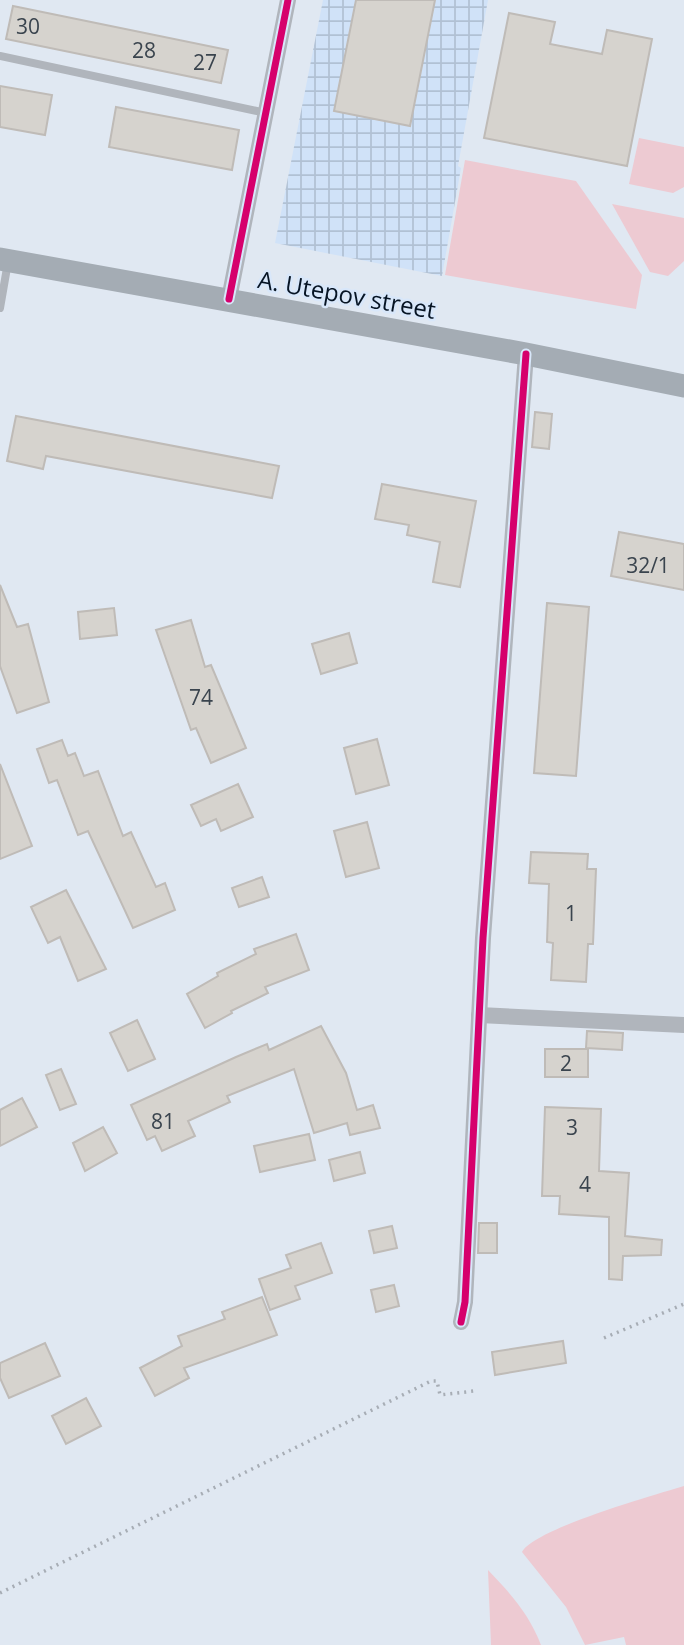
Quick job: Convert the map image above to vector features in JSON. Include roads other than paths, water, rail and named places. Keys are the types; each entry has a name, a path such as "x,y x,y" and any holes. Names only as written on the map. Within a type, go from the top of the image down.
{"main road":[{"name":"A. Utepov street","path":"4,260 526,354 684,386"}],"street":[{"path":"229,299 288,0"},
{"path":"461,1322 465,1302 478,1015 526,354"},
{"path":"478,1015 684,1025"}],"lane":[{"path":"0,56 266,113"},
{"path":"0,308 4,260"}]}
